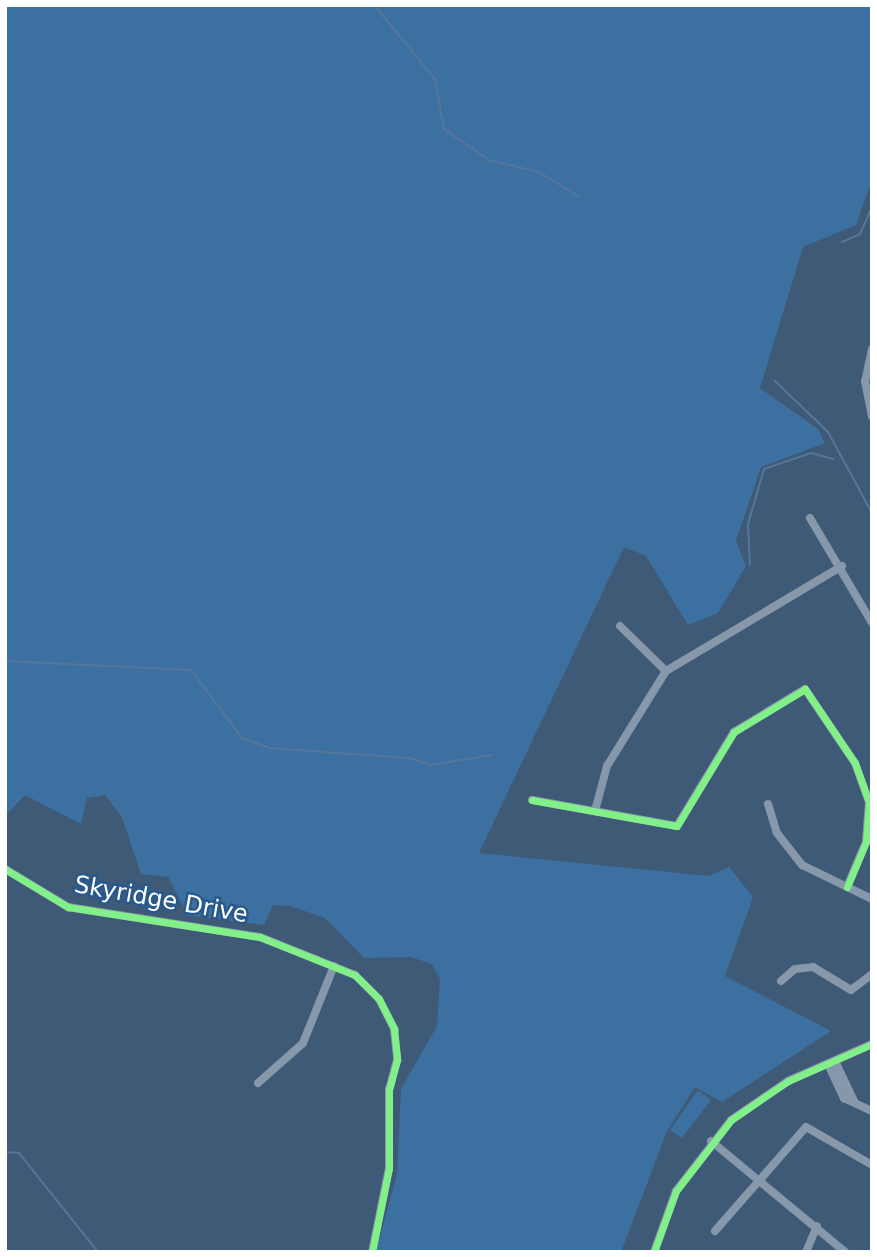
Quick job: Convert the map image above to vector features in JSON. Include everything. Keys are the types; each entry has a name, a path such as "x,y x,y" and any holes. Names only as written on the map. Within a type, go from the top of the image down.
{"street":[{"path":"872,349 865,381 872,415"},
{"path":"810,518 842,566 872,623"},
{"path":"595,811 607,765 666,671 842,566"},
{"path":"620,626 666,671"},
{"path":"532,800 677,826 717,750 734,732 805,689 855,763 869,802 866,842 847,887"},
{"path":"768,804 787,850 820,877 872,898"},
{"name":"Skyridge Drive","path":"5,869 68,907 260,937 355,975 379,999 394,1028 389,1168 372,1252"},
{"path":"258,1083 303,1043 334,966"},
{"path":"782,981 795,969 813,967 851,990 872,974"},
{"path":"654,1252 676,1191 711,1141 765,1095 872,1044"},
{"path":"831,1063 842,1086 854,1101 872,1111"},
{"path":"715,1231 806,1127 872,1165"},
{"path":"711,1141 758,1182 817,1226 845,1252"},
{"path":"806,1252 817,1226"}],"shaded area":[{"path":"5,5 872,5 872,179 856,225 803,247 760,388 818,429 825,443 761,467 736,541 746,566 718,613 688,625 646,556 624,547 479,853 709,876 729,867 753,897 725,976 831,1031 722,1102 695,1087 667,1131 621,1252 376,1252 397,1174 401,1089 437,1026 440,979 432,964 411,957 364,958 325,918 290,906 273,905 264,925 188,915 168,877 141,874 122,817 105,795 87,798 81,824 25,795 5,816"},
{"path":"698,1090 711,1100 682,1138 670,1130"}],"waterway":[{"path":"374,5 435,79 444,129 489,160 539,172 578,196"},
{"path":"842,242 860,234 872,207"},
{"path":"775,381 828,432 872,513"},
{"path":"750,565 748,524 764,469 811,453 833,459"},
{"path":"5,661 191,670 242,738 269,748 409,758 431,765 492,755"},
{"path":"5,1152 19,1153 98,1252"}],"cycle path":[{"path":"532,800 677,826 734,732 805,689 855,763 869,802 866,842 847,887"},
{"path":"5,869 68,907 260,937 355,975 379,999 394,1029 397,1060 389,1089 389,1168 372,1252"},
{"path":"654,1252 676,1191 731,1120 788,1081 872,1044"}]}
